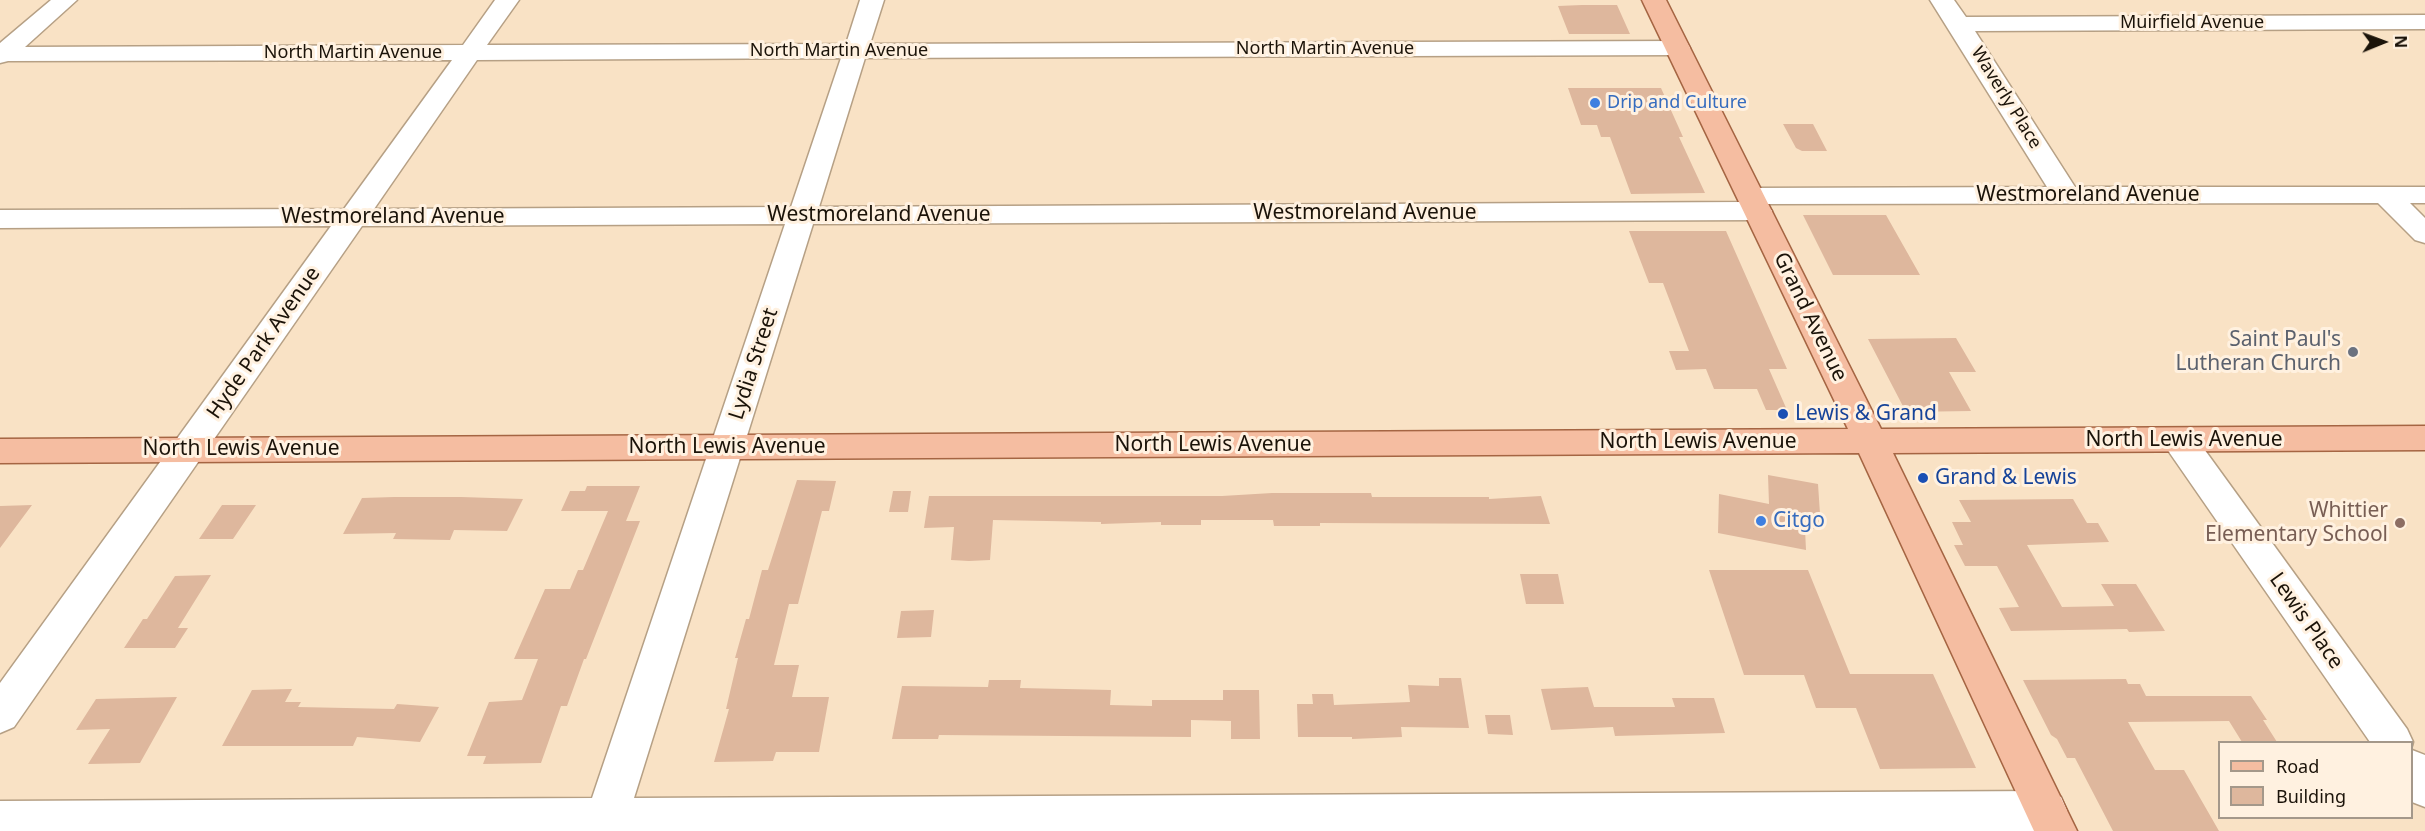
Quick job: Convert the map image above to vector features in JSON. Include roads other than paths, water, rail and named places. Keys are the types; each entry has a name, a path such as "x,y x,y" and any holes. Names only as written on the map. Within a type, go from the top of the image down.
{"main road":[{"name":"Grand Avenue","path":"1654,0 2051,821"},
{"name":"North Lewis Avenue","path":"0,451 2425,438"}],"street":[{"path":"1,55 65,0"},
{"name":"Hyde Park Avenue","path":"0,715 507,0"},
{"name":"Lydia Street","path":"604,824 872,0"},
{"name":"Waverly Place","path":"1942,0 2067,197"},
{"name":"Muirfield Avenue","path":"1959,24 2425,22"},
{"name":"North Martin Avenue","path":"1,55 1678,48"},
{"name":"Westmoreland Avenue","path":"0,219 802,215 1754,203 1912,194 2067,197 2425,195"},
{"path":"2385,195 2425,234"},
{"name":"Lewis Place","path":"2179,440 2392,741"},
{"path":"2413,770 2425,788"},
{"path":"0,821 604,824 2051,821"}],"place":[{"name":"Drip and Culture","path":"1595,103"},
{"name":"Saint Paul's Lutheran Church","path":"2353,352"},
{"name":"Lewis & Grand","path":"1783,414"},
{"name":"Grand & Lewis","path":"1923,478"},
{"name":"Citgo","path":"1761,521"},
{"name":"Whittier Elementary School","path":"2400,523"}]}
